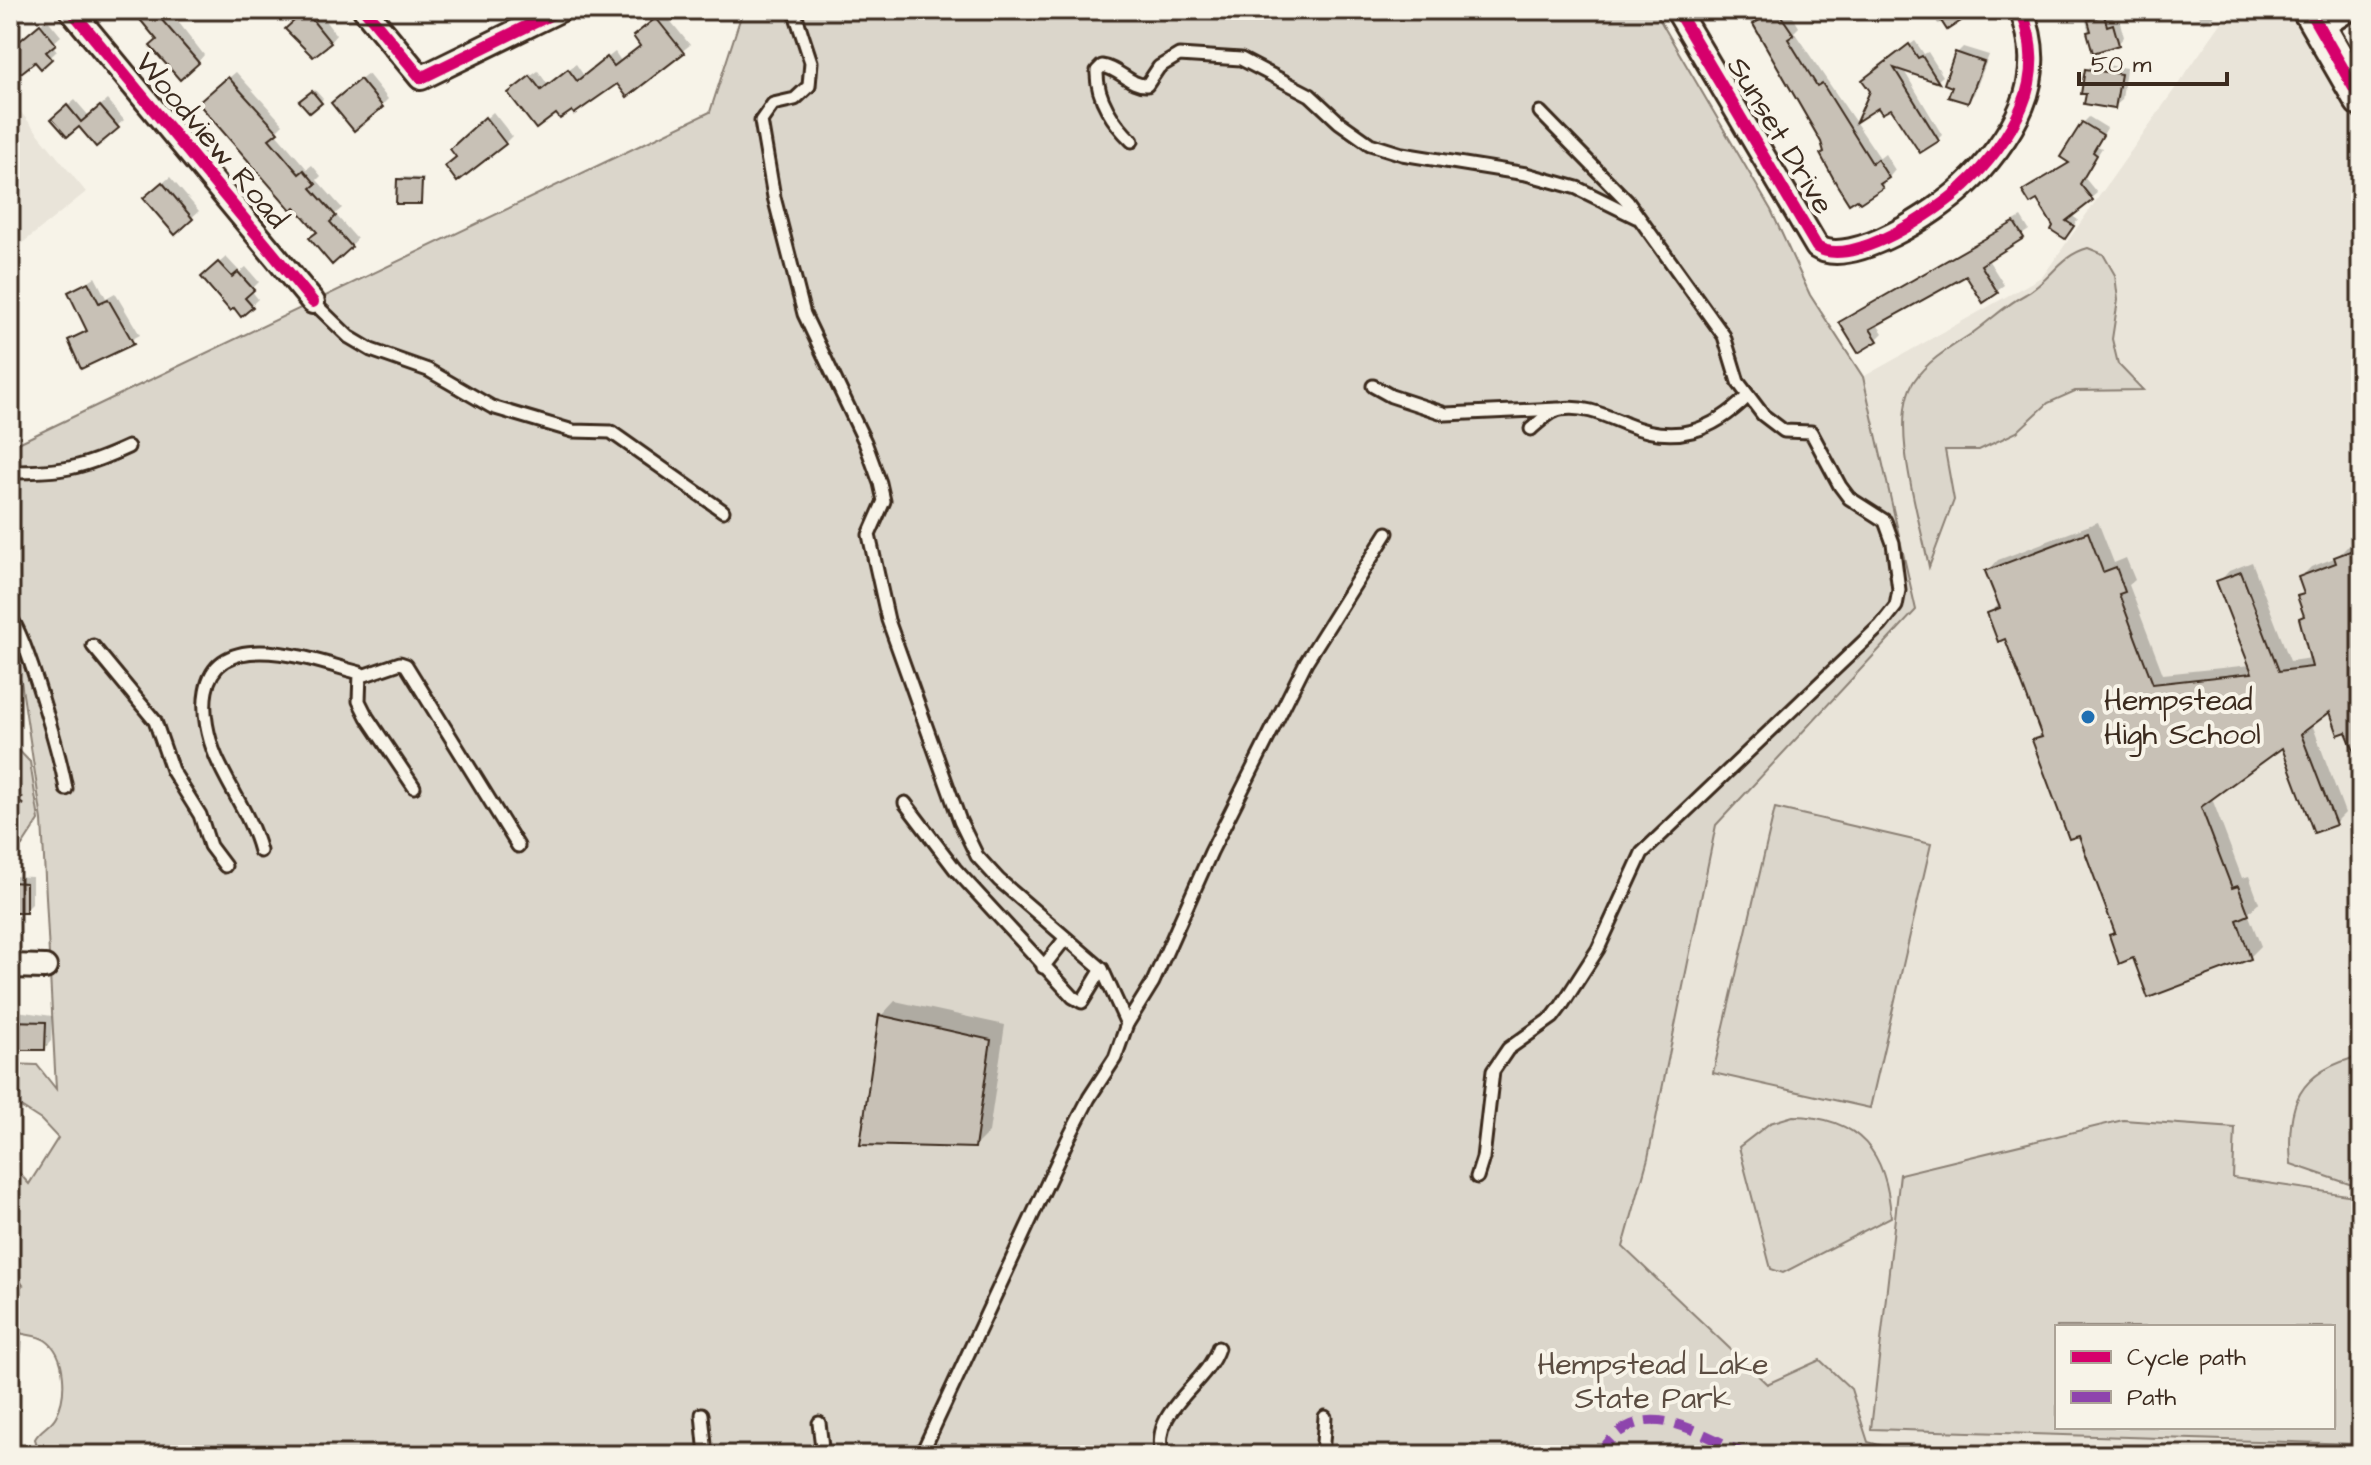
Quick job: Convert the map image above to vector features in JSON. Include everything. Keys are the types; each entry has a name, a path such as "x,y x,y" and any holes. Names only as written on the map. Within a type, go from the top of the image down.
{"street":[{"name":"Woodview Road","path":"71,10 313,302"},
{"path":"365,10 421,78 560,10"},
{"name":"Sunset Drive","path":"1677,10 1817,247 1825,253 1862,249 1903,227 1967,184 1998,147 2022,106 2032,70 2029,28 2021,10"},
{"path":"2348,10 2314,19 2361,100"},
{"path":"10,966 45,967"}],"lane":[{"path":"794,10 811,62 809,86 795,99 773,104 761,121 780,224 804,314 865,442 880,483 884,501 869,535 888,620 950,796 977,856 1065,939 1102,969 1127,1024"},
{"path":"1132,141 1118,127 1107,108 1097,81 1097,71 1102,66 1111,67 1141,86 1147,85 1159,67 1179,55 1241,59 1310,95 1339,122 1370,144 1402,154 1526,174 1577,188 1639,218"},
{"path":"1477,1177 1483,1158 1493,1071 1508,1049 1553,1017 1562,1005 1598,949 1642,853 1826,680 1896,606 1898,568 1885,521 1849,498 1811,432 1784,431 1763,415 1738,382 1724,336 1639,218 1602,172 1575,150 1540,112"},
{"path":"313,302 349,337 371,350 428,370 492,407 573,431 611,432 723,511"},
{"path":"1373,386 1391,396 1446,414 1558,409 1594,411 1642,429 1678,434 1701,430 1729,416 1748,396"},
{"path":"1531,429 1558,409"},
{"path":"10,472 58,473 86,467 128,447"},
{"path":"921,1455 1067,1141 1089,1098 1115,1058 1127,1024 1153,982 1218,838 1306,662 1387,533"},
{"path":"10,617 39,690 51,739 62,762 66,789"},
{"path":"93,646 155,721 172,770 200,815 210,846 225,866"},
{"path":"260,851 209,736 205,695 213,669 237,655 272,652 304,657 362,676 400,663 406,665 518,846"},
{"path":"362,676 359,701 414,787"},
{"path":"905,803 939,849 1043,967 1082,1002 1102,969"},
{"path":"1043,967 1065,939"},
{"path":"1162,1455 1161,1432 1167,1418 1214,1361 1218,1348"},
{"path":"702,1414 706,1455"},
{"path":"1322,1455 1325,1417"},
{"path":"819,1423 823,1455"}],"path":[{"path":"10,775 24,802 10,820"}],"shaded area":[{"name":"Hempstead High School","path":"2246,10 2289,10 2361,122 2361,1455 1835,1455 1623,1247 1648,1158 1716,825 1916,610 1863,377 2043,276 2224,19"},
{"path":"10,99 86,192 10,253"}],"green space":[{"name":"Hempstead Lake State Park","path":"743,10 1654,10 1771,210 1810,295 1863,377 1916,610 1716,825 1648,1158 1623,1247 1767,1384 1820,1360 1851,1389 1868,1442 1916,1455 40,1455 35,1439 60,1408 63,1376 58,1355 52,1346 41,1338 10,1328 10,1293 23,1285 10,1268 10,1163 29,1184 58,1138 41,1120 10,1100 10,1064 37,1065 56,1089 42,820 21,681 10,671 10,447 710,112"},
{"path":"2088,248 2103,254 2115,275 2118,300 2112,339 2118,364 2143,390 2075,391 2048,403 2017,432 1979,450 1945,450 1954,500 1929,567 1905,445 1904,420 1914,381 1940,354 2035,288 2070,256"},
{"path":"10,741 30,762 39,820 22,846 10,837"},
{"path":"1775,808 1931,844 1870,1108 1713,1073"},
{"path":"2361,1056 2361,1188 2291,1164 2290,1143 2294,1108 2309,1081 2322,1071"},
{"path":"1793,1116 1836,1123 1866,1143 1883,1174 1891,1217 1783,1273 1771,1269 1739,1147 1770,1123"},
{"path":"2123,1120 2235,1128 2233,1178 2361,1197 2361,1438 2355,1444 1871,1429 1900,1174"}],"building":[{"path":"132,10 172,10 161,19 199,63 180,80 150,46 157,40"},
{"path":"1777,10 1794,35 1788,39 1817,86 1822,83 1872,163 1877,159 1889,178 1880,184 1883,188 1860,203 1857,199 1849,204 1837,185 1820,154 1824,152 1821,142 1753,24"},
{"path":"1934,10 1955,10 1961,21 1947,30"},
{"path":"305,11 331,43 313,57 285,29"},
{"path":"2104,15 2107,26 2113,24 2119,45 2093,53 2087,32 2091,31 2088,20"},
{"path":"656,18 684,53 627,97 617,84 574,114 572,111 560,119 556,114 536,129 508,93 530,76 541,90 568,69 577,81 607,57 614,66 640,46 633,36"},
{"path":"40,24 56,44 46,52 52,59 41,69 35,62 21,73 10,61 10,49"},
{"path":"1909,44 1918,58 1922,56 1939,83 1894,68 1939,141 1920,153 1891,109 1882,114 1878,108 1856,122 1870,91 1862,80"},
{"path":"1955,52 1984,62 1968,103 1948,97 1952,87 1944,84"},
{"path":"2085,69 2121,74 2115,109 2084,104 2086,94 2081,94"},
{"path":"228,77 278,132 269,139 299,174 304,170 316,184 311,188 336,216 330,222 352,247 332,265 309,238 317,232 295,207 291,210 198,103"},
{"path":"360,79 383,107 354,131 331,103"},
{"path":"312,91 322,103 310,113 299,101"},
{"path":"67,105 81,122 100,106 119,128 96,147 79,127 67,137 51,119"},
{"path":"485,117 506,144 457,182 445,166 456,157 450,149"},
{"path":"2082,122 2103,135 2093,152 2097,155 2080,184 2093,200 2066,221 2074,226 2065,239 2051,230 2053,226 2037,200 2030,204 2022,191 2069,163 2060,157"},
{"path":"397,179 422,180 421,204 396,204"},
{"path":"162,182 193,219 175,235 143,198"},
{"path":"2014,222 2024,238 1981,265 1998,293 1983,303 1966,276 1870,329 1878,341 1858,353 1839,322"},
{"path":"218,262 232,277 238,272 254,290 245,298 253,307 241,317 234,308 230,311 201,277"},
{"path":"88,282 99,303 108,299 134,344 81,369 68,340 87,331 68,292"},
{"path":"2088,532 2103,572 2116,567 2125,592 2119,594 2153,684 2252,673 2216,581 2241,572 2279,671 2312,667 2299,618 2304,616 2297,596 2304,594 2298,577 2336,563 2334,557 2361,547 2361,768 2346,732 2338,735 2330,712 2301,734 2336,825 2314,833 2282,748 2201,807 2232,888 2238,886 2249,915 2237,920 2251,959 2148,998 2133,958 2119,964 2109,935 2115,933 2079,836 2069,839 2032,740 2042,737 2005,639 1998,642 1987,613 2000,608 1985,571"},
{"path":"10,882 26,883 26,913 10,913"},
{"path":"879,1015 991,1040 975,1148 860,1145"},
{"path":"10,1021 46,1022 45,1050 10,1050"}],"marked path":[{"path":"1599,1455 1615,1436 1632,1425 1650,1421 1669,1422 1688,1428 1747,1455"}],"cycle path":[{"path":"71,10 313,302"},
{"path":"365,10 421,78 560,10"},
{"path":"1677,10 1817,247 1832,252 1872,244 1915,222 1952,197 1989,159 2017,117 2029,82 2030,46 2021,10"},
{"path":"2309,10 2361,100"}],"place":[{"name":"Hempstead High School","path":"2088,717"}]}
